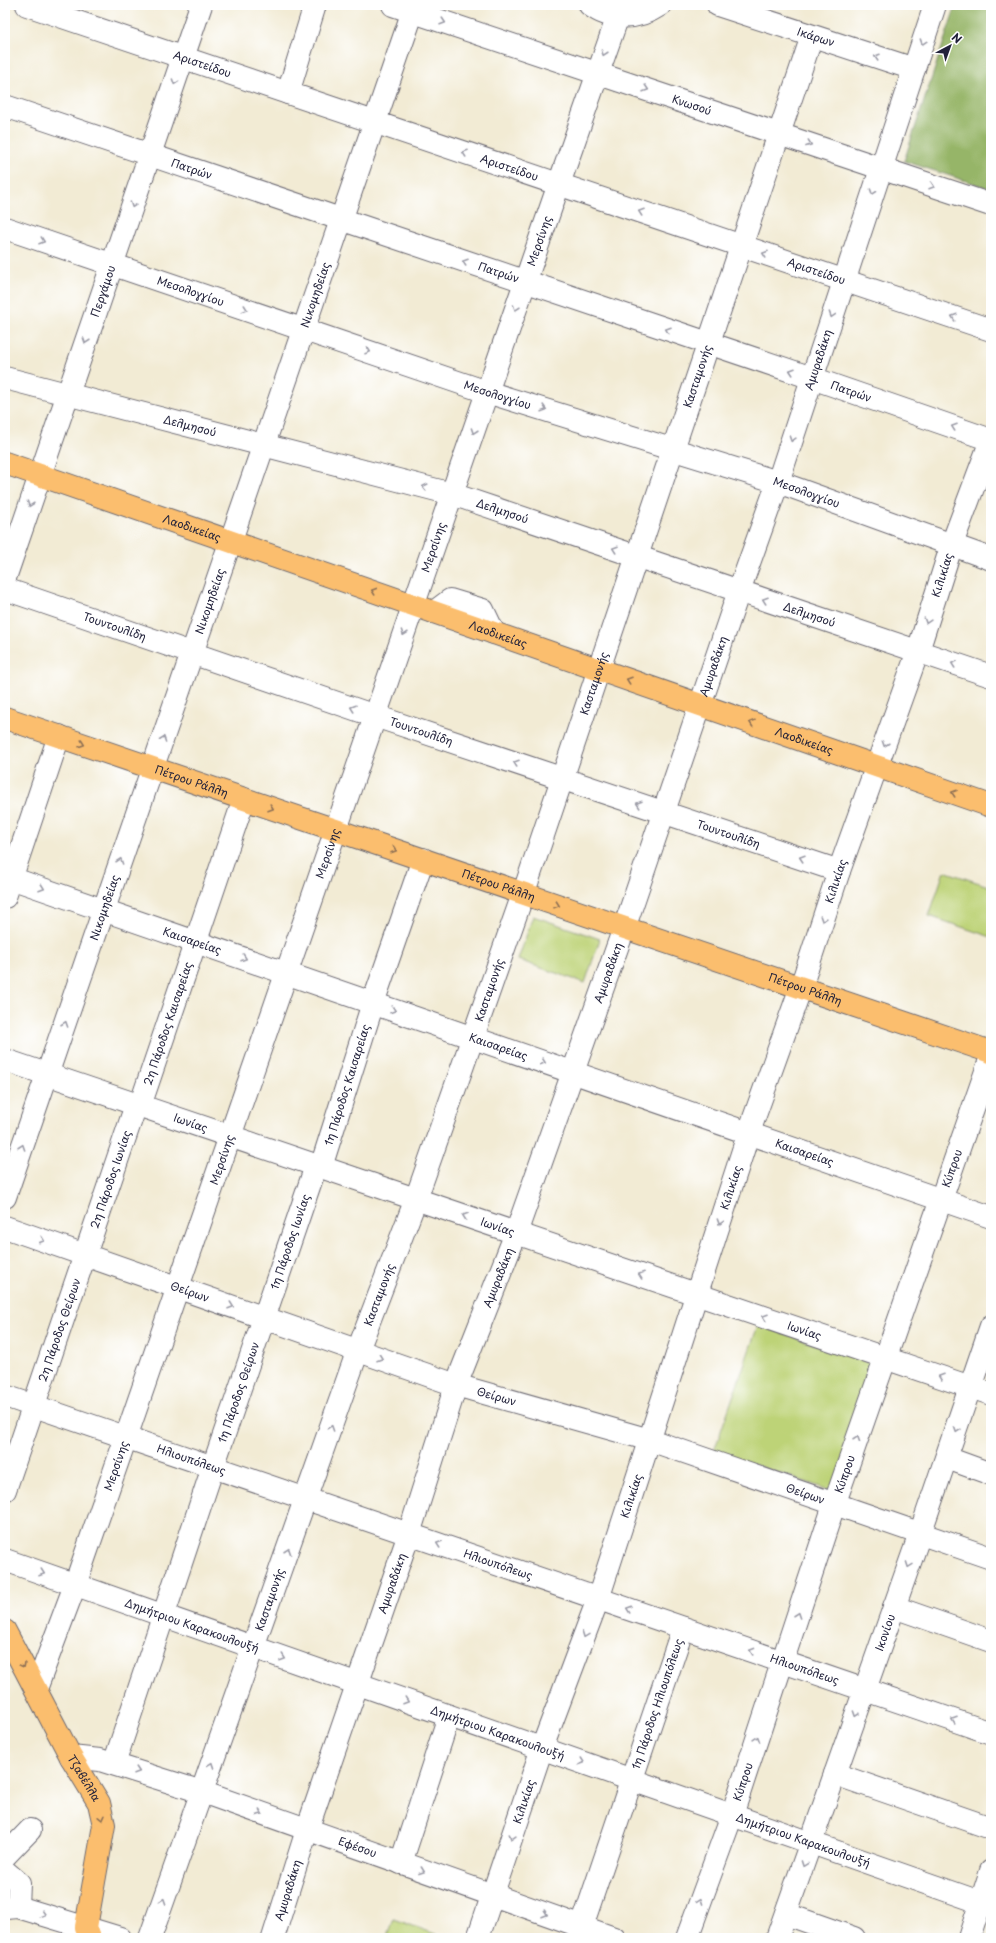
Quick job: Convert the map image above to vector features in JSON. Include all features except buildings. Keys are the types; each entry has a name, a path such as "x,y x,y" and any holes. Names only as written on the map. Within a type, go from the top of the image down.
{"main road":[{"name":"Λαοδικείας","path":"5,463 991,806"},
{"name":"Πέτρου Ράλλη","path":"5,718 991,1052"},
{"name":"Τζαβέλλα","path":"5,1631 71,1757 99,1803 104,1825 92,1886 88,1932"}],"street":[{"name":"Αριστείδου","path":"27,5 991,330"},
{"name":"Περγάμου","path":"5,578 201,5"},
{"path":"288,93 315,5"},
{"path":"590,5 605,13 618,16 635,16 650,12 660,5"},
{"name":"Ικάρων","path":"718,5 914,69"},
{"name":"Αμυραδάκη","path":"273,1938 307,1830 409,1534 456,1385 516,1233 624,928 739,591 778,482 935,5"},
{"name":"Κνωσού","path":"407,7 991,206"},
{"name":"Νικομηδείας","path":"5,1197 375,122 407,7"},
{"name":"Μερσίνης","path":"36,1690 75,1584 178,1288 413,605 488,392 558,184 618,16"},
{"name":"Κασταμονής","path":"150,1938 358,1350 416,1199 523,893 561,778 638,557 778,133 812,36"},
{"name":"Πατρών","path":"5,106 812,378 991,440"},
{"name":"Μεσολογγίου","path":"5,228 488,392 778,482 991,559"},
{"name":"Δελμησού","path":"5,378 452,494 991,676"},
{"name":"Κιλικίας","path":"478,1938 542,1748 598,1599 749,1132 801,987 839,870 918,652 952,544 991,440"},
{"name":"Τουντουλίδη","path":"5,588 375,716 839,870"},
{"path":"7,884 58,736"},
{"name":"2η Πάροδος Καισαρείας","path":"138,1105 244,799"},
{"name":"1η Πάροδος Καισαρείας","path":"318,1166 422,859"},
{"name":"Καισαρείας","path":"7,884 104,910 991,1217"},
{"name":"Κύπρου","path":"687,1938 732,1815 834,1505 991,1057"},
{"name":"Ιωνίας","path":"5,1060 981,1390"},
{"name":"2η Πάροδος Ιωνίας","path":"84,1255 138,1105"},
{"name":"1η Πάροδος Ιωνίας","path":"264,1318 318,1166"},
{"name":"Θείρων","path":"5,1227 456,1385 650,1440 834,1505 991,1558"},
{"name":"2η Πάροδος Θείρων","path":"5,1490 84,1255"},
{"name":"1η Πάροδος Θείρων","path":"107,1762 163,1615 264,1318"},
{"name":"Ικονίου","path":"777,1938 812,1843 864,1690 947,1458 981,1390 991,1326"},
{"name":"Ηλιουπόλεως","path":"5,1396 991,1733"},
{"path":"947,1458 991,1474"},
{"name":"Δημήτριου Καρακουλουξή","path":"5,1560 986,1904"},
{"path":"894,1608 991,1641"},
{"name":"1η Πάροδος Ηλιουπόλεως","path":"580,1932 683,1628"},
{"path":"401,1863 449,1716"},
{"name":"Εφέσου","path":"71,1757 107,1762 202,1792 493,1896 580,1932 614,1938"},
{"path":"836,1774 991,1828"},
{"path":"5,1856 30,1830"},
{"path":"5,1871 19,1883 12,1908 88,1932 120,1938"},
{"path":"969,1938 986,1904 991,1871"},
{"path":"786,1914 854,1938"},
{"path":"66,1938 88,1932"}],"green space":[{"path":"956,5 991,5 991,189 904,161"},
{"path":"944,871 991,887 991,937 929,916"},
{"path":"533,916 600,939 585,983 518,960"},
{"path":"758,1325 875,1365 832,1491 714,1451"},
{"path":"394,1919 438,1935 437,1938 387,1938"}]}
